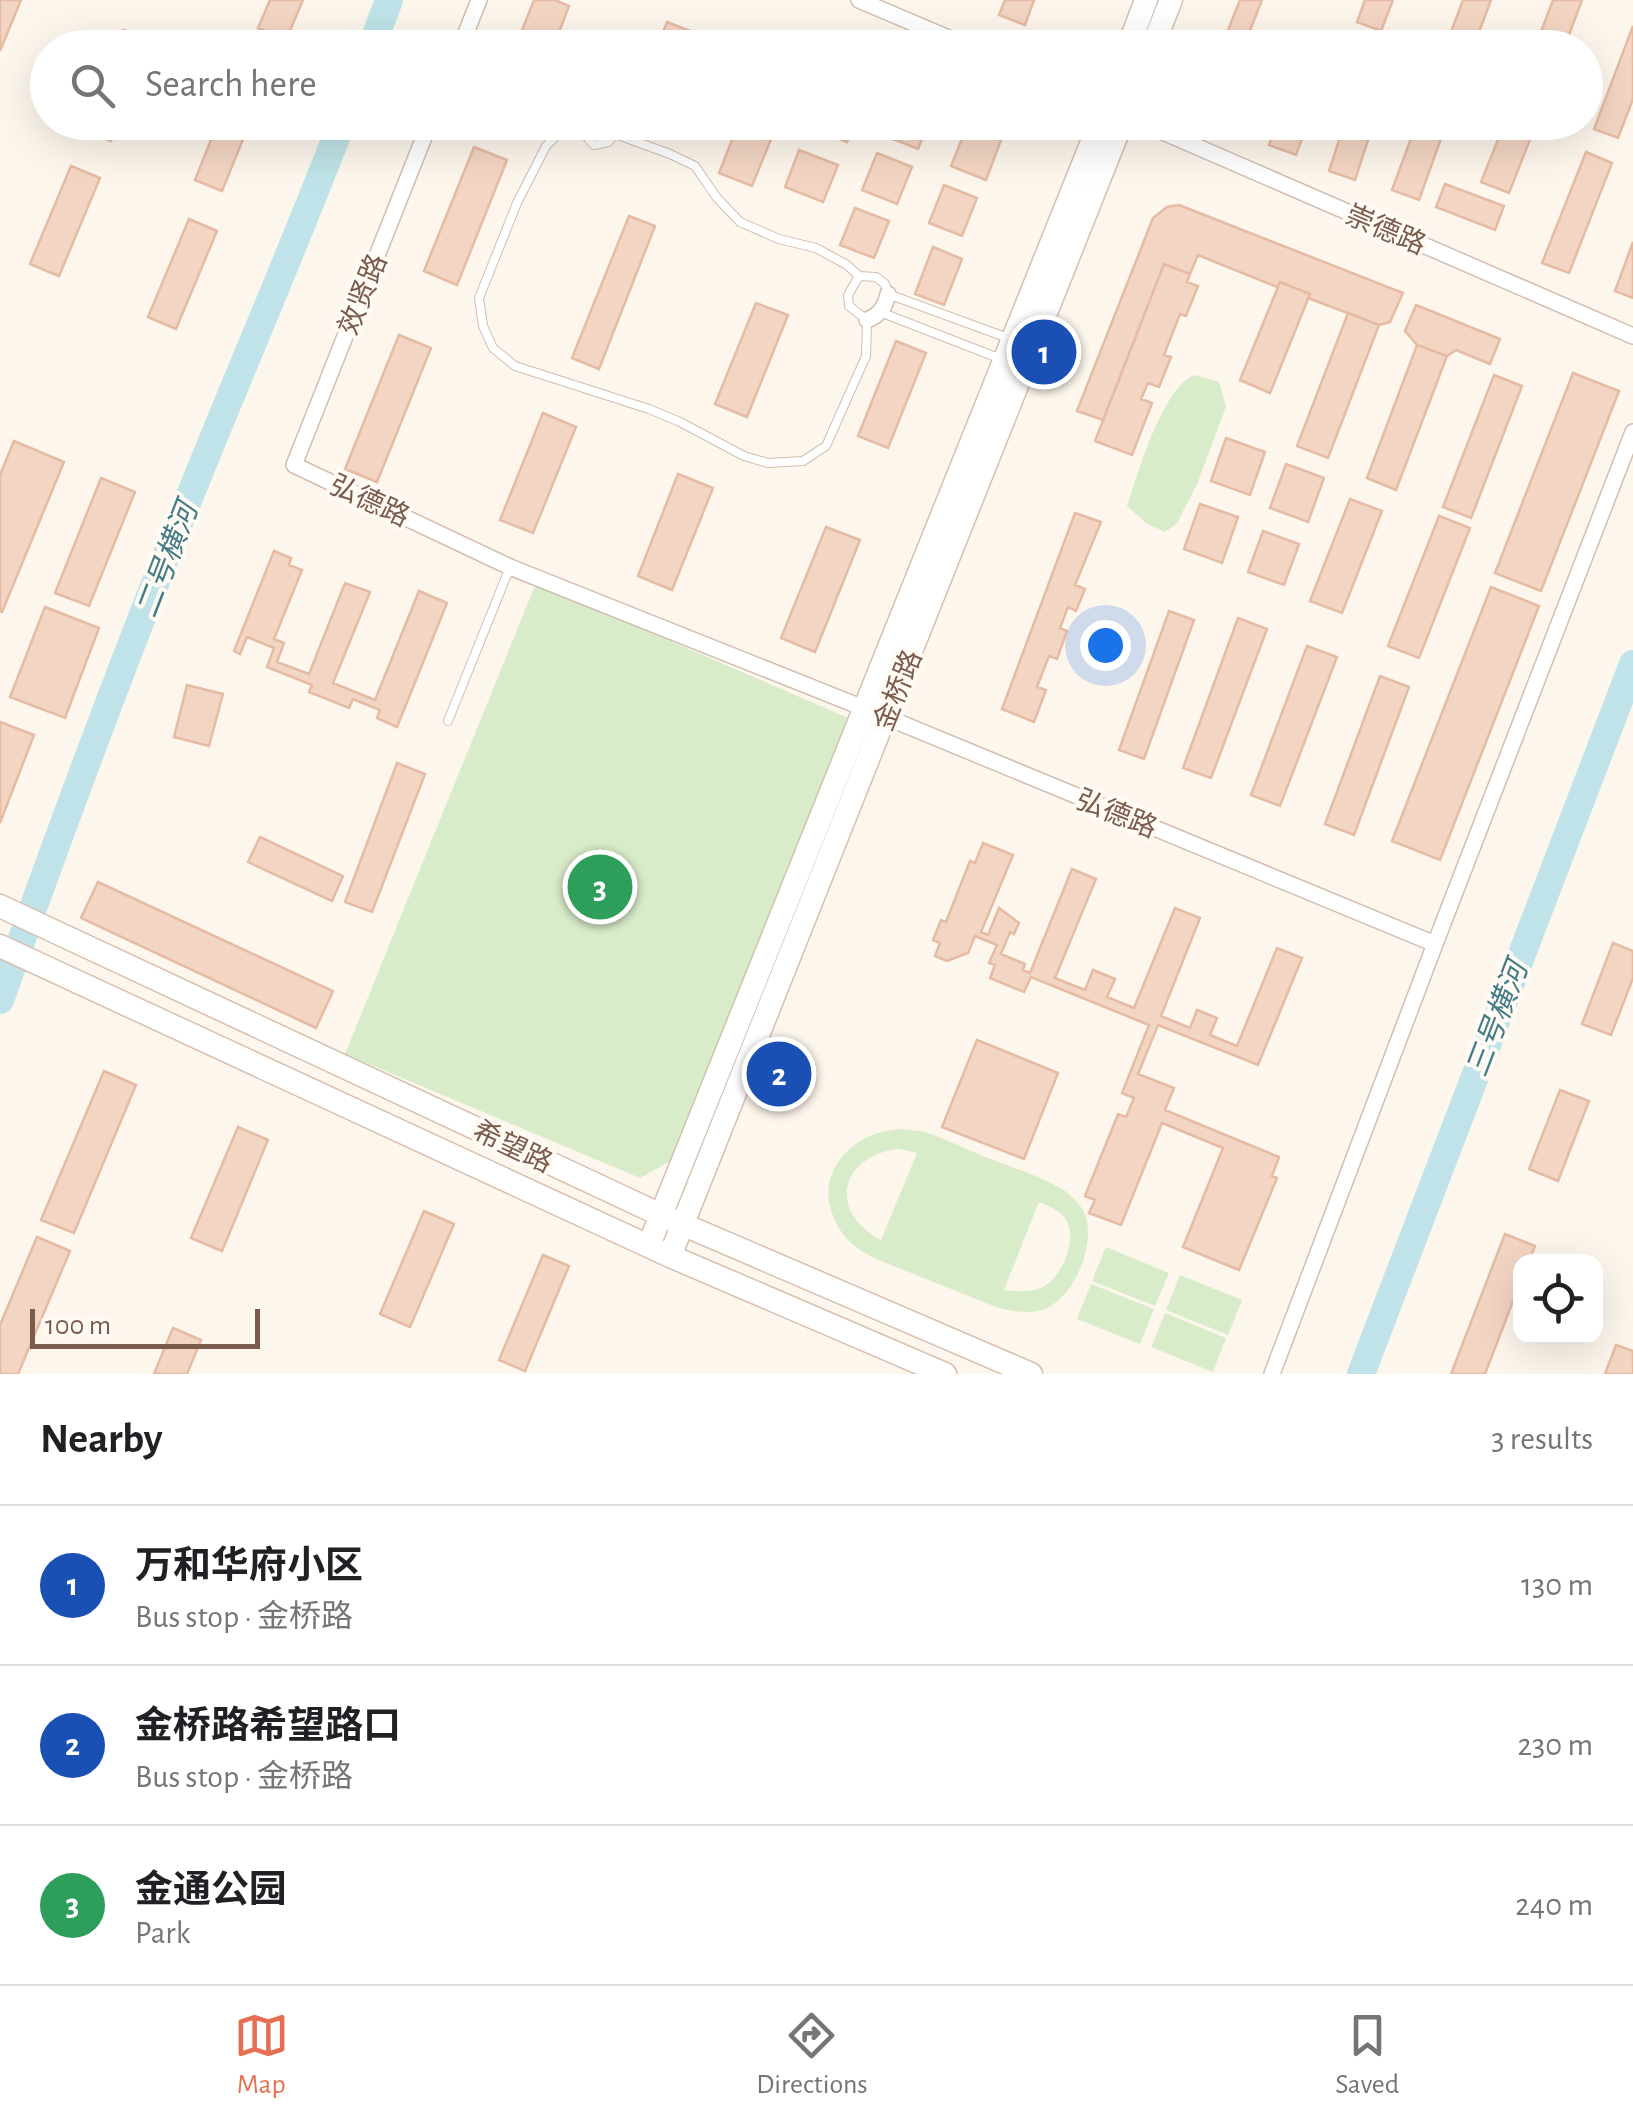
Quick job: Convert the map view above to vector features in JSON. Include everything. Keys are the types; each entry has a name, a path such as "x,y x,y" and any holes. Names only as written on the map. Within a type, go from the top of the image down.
{"street":[{"path":"467,30 479,0"},
{"path":"859,0 930,30"},
{"path":"1135,30 1146,0"},
{"path":"1159,30 1171,0"},
{"name":"效贤路","path":"294,465 423,140"},
{"name":"金桥路","path":"660,1251 660,1215 1093,140"},
{"name":"金桥路","path":"660,1251 684,1224 1115,140"},
{"name":"崇德路","path":"1181,140 1633,336"},
{"path":"874,316 886,304 888,294"},
{"path":"1272,1374 1633,432"},
{"name":"弘德路","path":"294,465 510,567 886,717 1435,944"},
{"name":"希望路","path":"4,908 660,1215 1031,1374"},
{"name":"希望路","path":"0,946 660,1251 945,1374"}],"lane":[{"path":"552,140 517,202 479,298 483,326 493,348 516,366 649,409 744,456 768,463 803,460 826,446 866,356 874,316"},
{"path":"632,140 695,166 740,222 779,239 816,248 847,265 858,276 876,277 885,284 888,294 1008,350"},
{"path":"858,276 848,295 849,306 1008,350"},
{"path":"448,721 510,567"}],"green space":[{"path":"1194,375 1219,382 1226,406 1197,484 1177,523 1165,532 1146,523 1127,506 1162,414 1182,383"},
{"path":"536,583 853,720 679,1156 640,1178 345,1054"},
{"path":"890,1130 932,1135 1037,1177 1072,1197 1081,1207 1088,1234 1081,1266 1065,1294 1042,1310 1001,1308 878,1260 849,1241 830,1208 828,1189 833,1171 853,1146","holes":["899,1149 917,1153 881,1240 853,1215 847,1200 848,1186 853,1173 864,1162 879,1153","1039,1202 1065,1218 1070,1235 1066,1256 1056,1275 1043,1287 1004,1290"]},
{"path":"1106,1247 1169,1273 1155,1306 1092,1281"},
{"path":"1180,1275 1242,1300 1228,1335 1166,1310"},
{"path":"1091,1284 1154,1309 1140,1344 1077,1319"},
{"path":"1165,1313 1226,1338 1213,1372 1151,1347"}],"building":[{"path":"0,0 21,0 0,51"},
{"path":"270,0 303,0 290,30 258,28"},
{"path":"534,0 555,0 569,6 560,30 522,30"},
{"path":"1005,0 1034,0 1025,25 999,15"},
{"path":"1240,0 1262,0 1250,30 1228,30"},
{"path":"1365,0 1393,0 1381,30 1357,22"},
{"path":"1463,0 1491,0 1480,30 1452,30"},
{"path":"1553,0 1582,0 1571,30 1542,30"},
{"path":"667,22 688,30 664,30"},
{"path":"1633,26 1633,99 1618,138 1603,132 1603,105"},
{"path":"211,140 243,140 222,191 195,180"},
{"path":"732,140 771,140 752,186 719,173"},
{"path":"896,140 922,140 918,149"},
{"path":"961,140 1001,140 986,180 951,166"},
{"path":"1271,140 1301,140 1296,155 1269,145"},
{"path":"1339,140 1368,140 1355,180 1329,171"},
{"path":"1410,140 1441,140 1419,200 1392,190"},
{"path":"1498,140 1530,140 1509,193 1481,182"},
{"path":"474,147 507,160 457,285 424,271"},
{"path":"799,150 838,165 823,202 785,187"},
{"path":"1586,152 1612,163 1569,273 1542,263"},
{"path":"877,153 912,167 897,204 862,190"},
{"path":"71,166 100,178 59,276 30,264"},
{"path":"1445,184 1504,206 1495,230 1436,207"},
{"path":"944,185 977,198 962,236 929,223"},
{"path":"1179,205 1403,293 1390,322 1379,325 1308,298 1310,294 1280,282 1277,287 1198,255 1190,274 1164,264 1103,420 1077,411 1153,218 1167,207"},
{"path":"855,208 889,221 874,258 840,245"},
{"path":"629,216 655,226 599,369 572,358"},
{"path":"189,219 217,231 176,329 148,317"},
{"path":"1633,242 1633,298 1615,291"},
{"path":"933,247 962,259 944,305 915,294"},
{"path":"1164,264 1190,274 1187,282 1198,286 1186,316 1180,314 1164,355 1171,357 1159,387 1148,383 1141,399 1152,403 1132,455 1095,441"},
{"path":"1280,282 1310,294 1270,393 1240,380"},
{"path":"756,303 788,315 747,417 715,404"},
{"path":"1416,305 1500,339 1490,364 1456,350 1447,356 1417,345 1405,331"},
{"path":"1348,313 1379,325 1328,458 1297,446"},
{"path":"399,335 431,348 377,482 345,469"},
{"path":"896,341 926,353 888,448 858,436"},
{"path":"1417,345 1447,356 1396,490 1367,478"},
{"path":"1573,373 1619,391 1541,591 1495,573"},
{"path":"1494,375 1522,386 1471,518 1443,507"},
{"path":"543,413 576,427 533,533 500,520"},
{"path":"1226,438 1265,452 1250,495 1211,481"},
{"path":"14,441 64,462 2,612 0,475"},
{"path":"1286,464 1324,478 1308,522 1270,508"},
{"path":"678,474 713,488 672,590 638,576"},
{"path":"101,478 135,492 89,606 55,593"},
{"path":"1350,499 1382,511 1342,613 1310,601"},
{"path":"1200,504 1238,517 1222,563 1184,549"},
{"path":"1075,513 1101,522 1075,585 1085,589 1076,611 1068,607 1060,628 1067,631 1057,659 1049,656 1037,687 1046,690 1034,722 1002,709"},
{"path":"1439,516 1470,528 1419,658 1388,646"},
{"path":"826,527 860,540 815,652 781,638"},
{"path":"1263,531 1299,544 1284,585 1248,572"},
{"path":"274,551 291,558 289,565 302,570 274,639 284,643 277,662 309,674 345,583 370,592 333,683 375,700 419,591 447,603 397,727 377,718 380,710 353,699 349,708 309,692 312,685 267,667 274,648 247,637 240,654 234,651"},
{"path":"1491,587 1539,606 1440,860 1392,841"},
{"path":"45,607 99,628 65,718 10,697"},
{"path":"1169,611 1194,620 1144,759 1119,750"},
{"path":"1238,618 1267,629 1211,778 1183,768"},
{"path":"1307,646 1337,657 1280,806 1251,795"},
{"path":"1380,676 1409,687 1354,835 1325,824"},
{"path":"187,685 223,694 209,746 174,737"},
{"path":"0,722 34,735 0,823"},
{"path":"397,763 425,774 372,912 345,902"},
{"path":"260,837 343,876 332,901 248,862"},
{"path":"983,843 1013,855 981,932 988,935 999,908 1019,923 1014,934 1010,932 1001,954 1025,964 1023,970 1030,973 1072,869 1096,879 1055,978 1085,990 1093,970 1115,979 1107,997 1134,1008 1175,908 1200,918 1161,1016 1190,1028 1197,1010 1217,1018 1210,1035 1237,1046 1277,948 1302,958 1258,1065 1158,1025 1138,1074 1174,1088 1165,1110 1279,1157 1272,1176 1277,1178 1239,1270 1183,1247 1223,1148 1162,1123 1121,1225 1089,1213 1095,1200 1085,1196 1118,1114 1126,1117 1134,1098 1122,1093 1149,1025 1031,977 1024,992 990,978 995,965 989,963 997,945 975,936 968,953 947,961 935,956 940,943 933,940 941,920 946,922 970,861 975,863"},
{"path":"98,882 333,991 316,1028 81,918"},
{"path":"1613,943 1633,951 1633,978 1611,1035 1582,1024"},
{"path":"977,1040 1058,1073 1024,1159 942,1127"},
{"path":"104,1071 136,1085 74,1233 41,1220"},
{"path":"1560,1090 1589,1101 1558,1181 1529,1169"},
{"path":"238,1127 268,1140 222,1251 191,1238"},
{"path":"424,1211 454,1224 410,1327 380,1314"},
{"path":"1505,1234 1535,1246 1532,1254 1513,1254 1513,1301 1485,1374 1451,1374"},
{"path":"37,1237 70,1251 18,1374 0,1374 0,1325"},
{"path":"543,1255 569,1266 525,1371 499,1360"},
{"path":"173,1328 201,1340 187,1374 154,1374"},
{"path":"1616,1345 1633,1351 1633,1374 1605,1374"}],"waterway":[{"name":"二号横河","path":"378,30 389,0"},
{"name":"二号横河","path":"0,1000 157,578 335,140"},
{"name":"三号横河","path":"1361,1374 1633,664"}],"place":[{"name":"万和华府小区","path":"1044,352"},
{"name":"金通公园","path":"600,887"},
{"name":"金桥路希望路口","path":"779,1074"}]}
